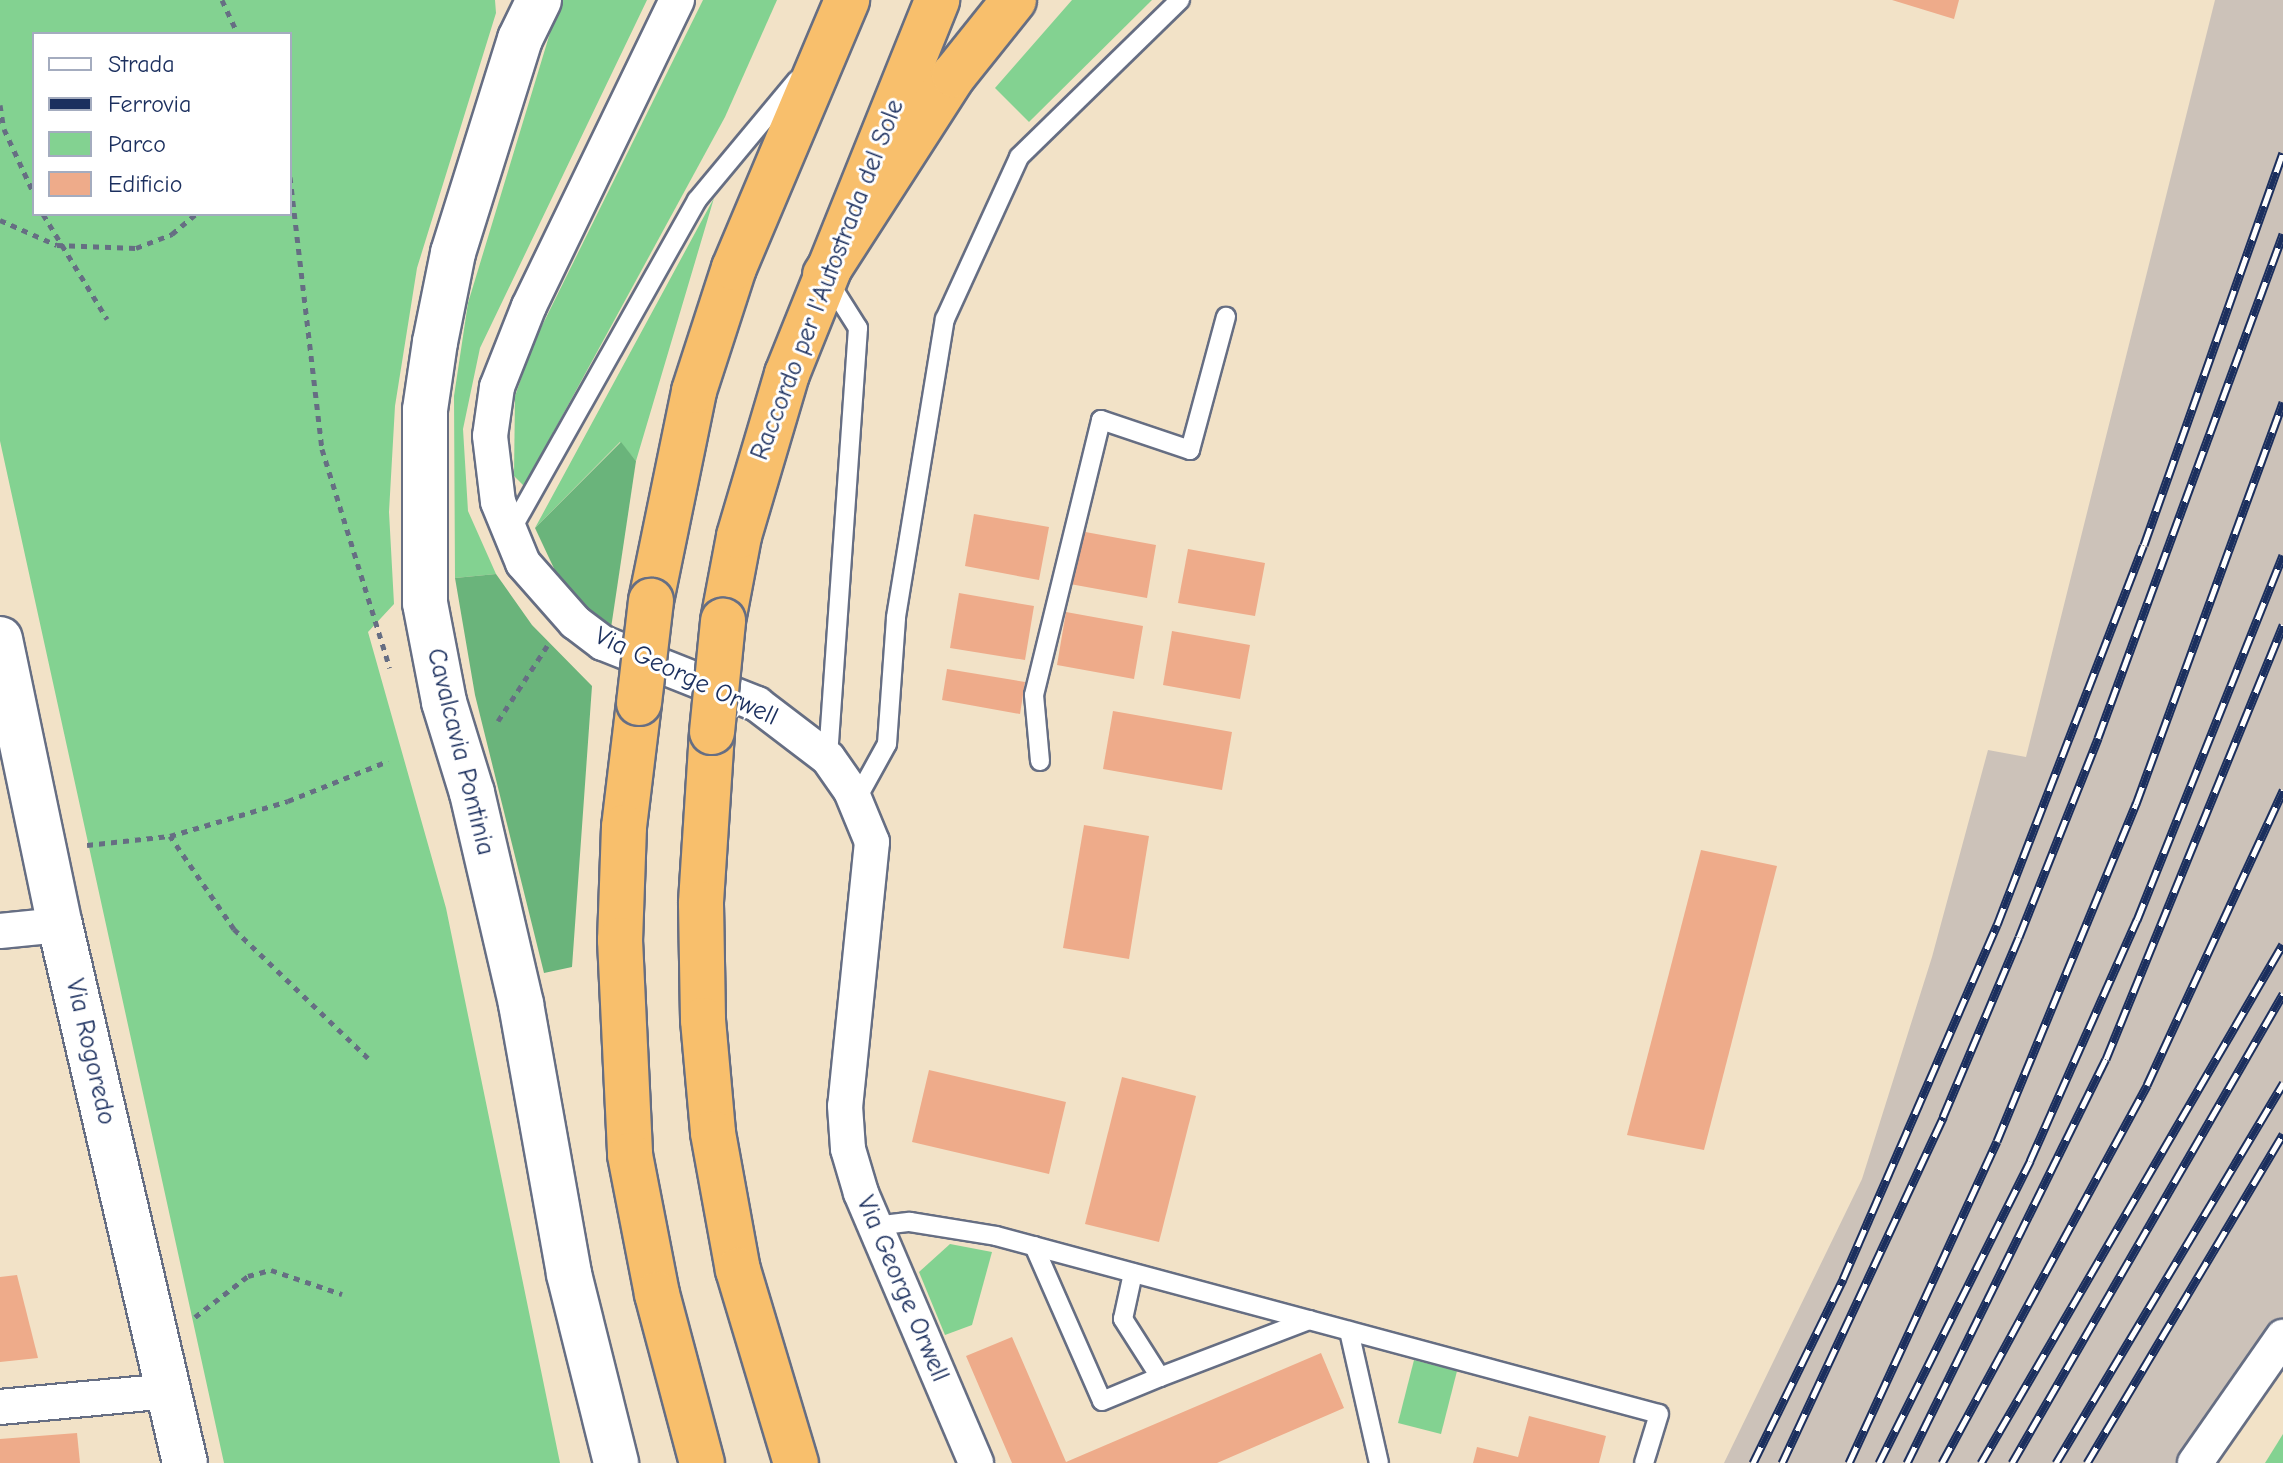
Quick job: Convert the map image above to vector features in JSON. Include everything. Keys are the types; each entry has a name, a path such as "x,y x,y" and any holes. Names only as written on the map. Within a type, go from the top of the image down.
{"highway":[{"path":"702,1463 657,1294 630,1155 620,940 624,827 651,601 694,391 734,268 847,0"},
{"name":"Raccordo per l'Autostrada del Sole","path":"796,1463 738,1270 713,1133 703,1020 701,904 712,732 723,621 763,445 825,275 937,0"},
{"path":"825,275 954,75 1014,0"}],"street":[{"name":"Cavalcavia Pontinia","path":"539,0 519,20 453,253 435,342 425,410 425,603 444,702 472,793 521,1004 569,1274 616,1463"},
{"name":"Via George Orwell","path":"677,0 529,306 497,387 490,436 498,502 523,563 575,622 603,643 757,704 828,758 855,802 872,842 845,1106 848,1149 875,1226 976,1463"},
{"name":"Via Rogoredo","path":"0,639 60,925 185,1463"},
{"path":"0,931 60,925"},
{"path":"2195,1463 2283,1337"},
{"path":"0,1407 170,1391"}],"lane":[{"path":"855,802 887,744 896,617 945,319 1019,157 1180,0"},
{"path":"510,532 697,200 829,41"},
{"path":"825,275 858,328 828,758"},
{"path":"1040,761 1034,695 1101,420 1190,450 1226,317"},
{"path":"875,1226 910,1222 1034,1246 1659,1414 1644,1463"},
{"path":"1034,1246 1102,1401 1309,1320"},
{"path":"1133,1273 1123,1319 1160,1377"},
{"path":"1349,1331 1379,1463"}],"path":[{"path":"222,0 234,32"},
{"path":"0,105 4,129 32,190"},
{"path":"292,194 322,449 393,678"},
{"path":"44,216 57,245 107,319"},
{"path":"0,220 57,245 136,248 172,234 194,216"},
{"path":"498,721 553,638 575,622"},
{"path":"84,845 170,836 288,801 388,761"},
{"path":"170,836 234,929 368,1058"},
{"path":"187,1323 248,1276 271,1270 342,1294"}],"shaded area":[{"path":"2215,0 2283,0 2283,1324 2180,1463 1724,1463 1862,1179 1932,957 1988,750 2026,757"}],"green space":[{"path":"0,0 495,0 496,13 417,268 395,406 389,512 394,604 368,632 446,908 560,1463 224,1463 0,441"},
{"path":"560,0 647,0 480,348 463,429 468,511 496,574 455,578 454,396 468,303"},
{"path":"703,0 777,0 725,117 524,486 514,476 515,396 534,342"},
{"path":"1072,0 1152,0 1029,122 995,88"},
{"path":"714,198 636,461 620,442 535,528"},
{"path":"621,442 636,461 611,628 566,594 535,528"},
{"path":"496,574 532,625 592,686 572,967 544,973 475,695 455,578"},
{"path":"950,1244 992,1252 972,1325 945,1335 919,1272"},
{"path":"1414,1360 1457,1371 1441,1434 1398,1423"},
{"path":"2283,1434 2283,1463 2265,1463"}],"building":[{"path":"1892,0 1959,0 1954,19"},
{"path":"974,514 1049,527 1039,580 965,566"},
{"path":"1080,531 1156,545 1147,598 1070,584"},
{"path":"1188,549 1265,563 1255,616 1178,603"},
{"path":"959,593 1034,606 1025,660 950,648"},
{"path":"1066,612 1143,626 1134,679 1057,665"},
{"path":"1172,631 1250,645 1240,699 1163,685"},
{"path":"947,669 1025,682 1020,714 942,700"},
{"path":"1113,711 1232,732 1222,790 1103,769"},
{"path":"1084,825 1149,836 1129,959 1063,948"},
{"path":"1701,850 1777,866 1704,1150 1627,1135"},
{"path":"929,1070 1066,1102 1049,1174 912,1142"},
{"path":"1122,1077 1196,1096 1159,1242 1085,1224"},
{"path":"17,1275 38,1358 0,1362 0,1277"},
{"path":"1012,1337 1066,1462 1321,1353 1344,1408 1217,1463 1012,1463 966,1356"},
{"path":"1529,1416 1606,1436 1599,1463 1473,1463 1477,1447 1518,1457"},
{"path":"77,1433 80,1463 0,1463 0,1439"}],"railway":[{"path":"1753,1463 1843,1279 1997,925 2144,545 2283,153"},
{"path":"1782,1463 1943,1117 2019,937 2098,738 2283,234"},
{"path":"1849,1463 1997,1141 2136,804 2283,402"},
{"path":"1879,1463 2030,1161 2137,920 2283,555"},
{"path":"1907,1463 2106,1059 2283,625"},
{"path":"1942,1463 2147,1085 2283,790"},
{"path":"1981,1463 2283,944"},
{"path":"2012,1463 2283,994"},
{"path":"2056,1463 2283,1083"},
{"path":"2087,1463 2283,1134"}]}
